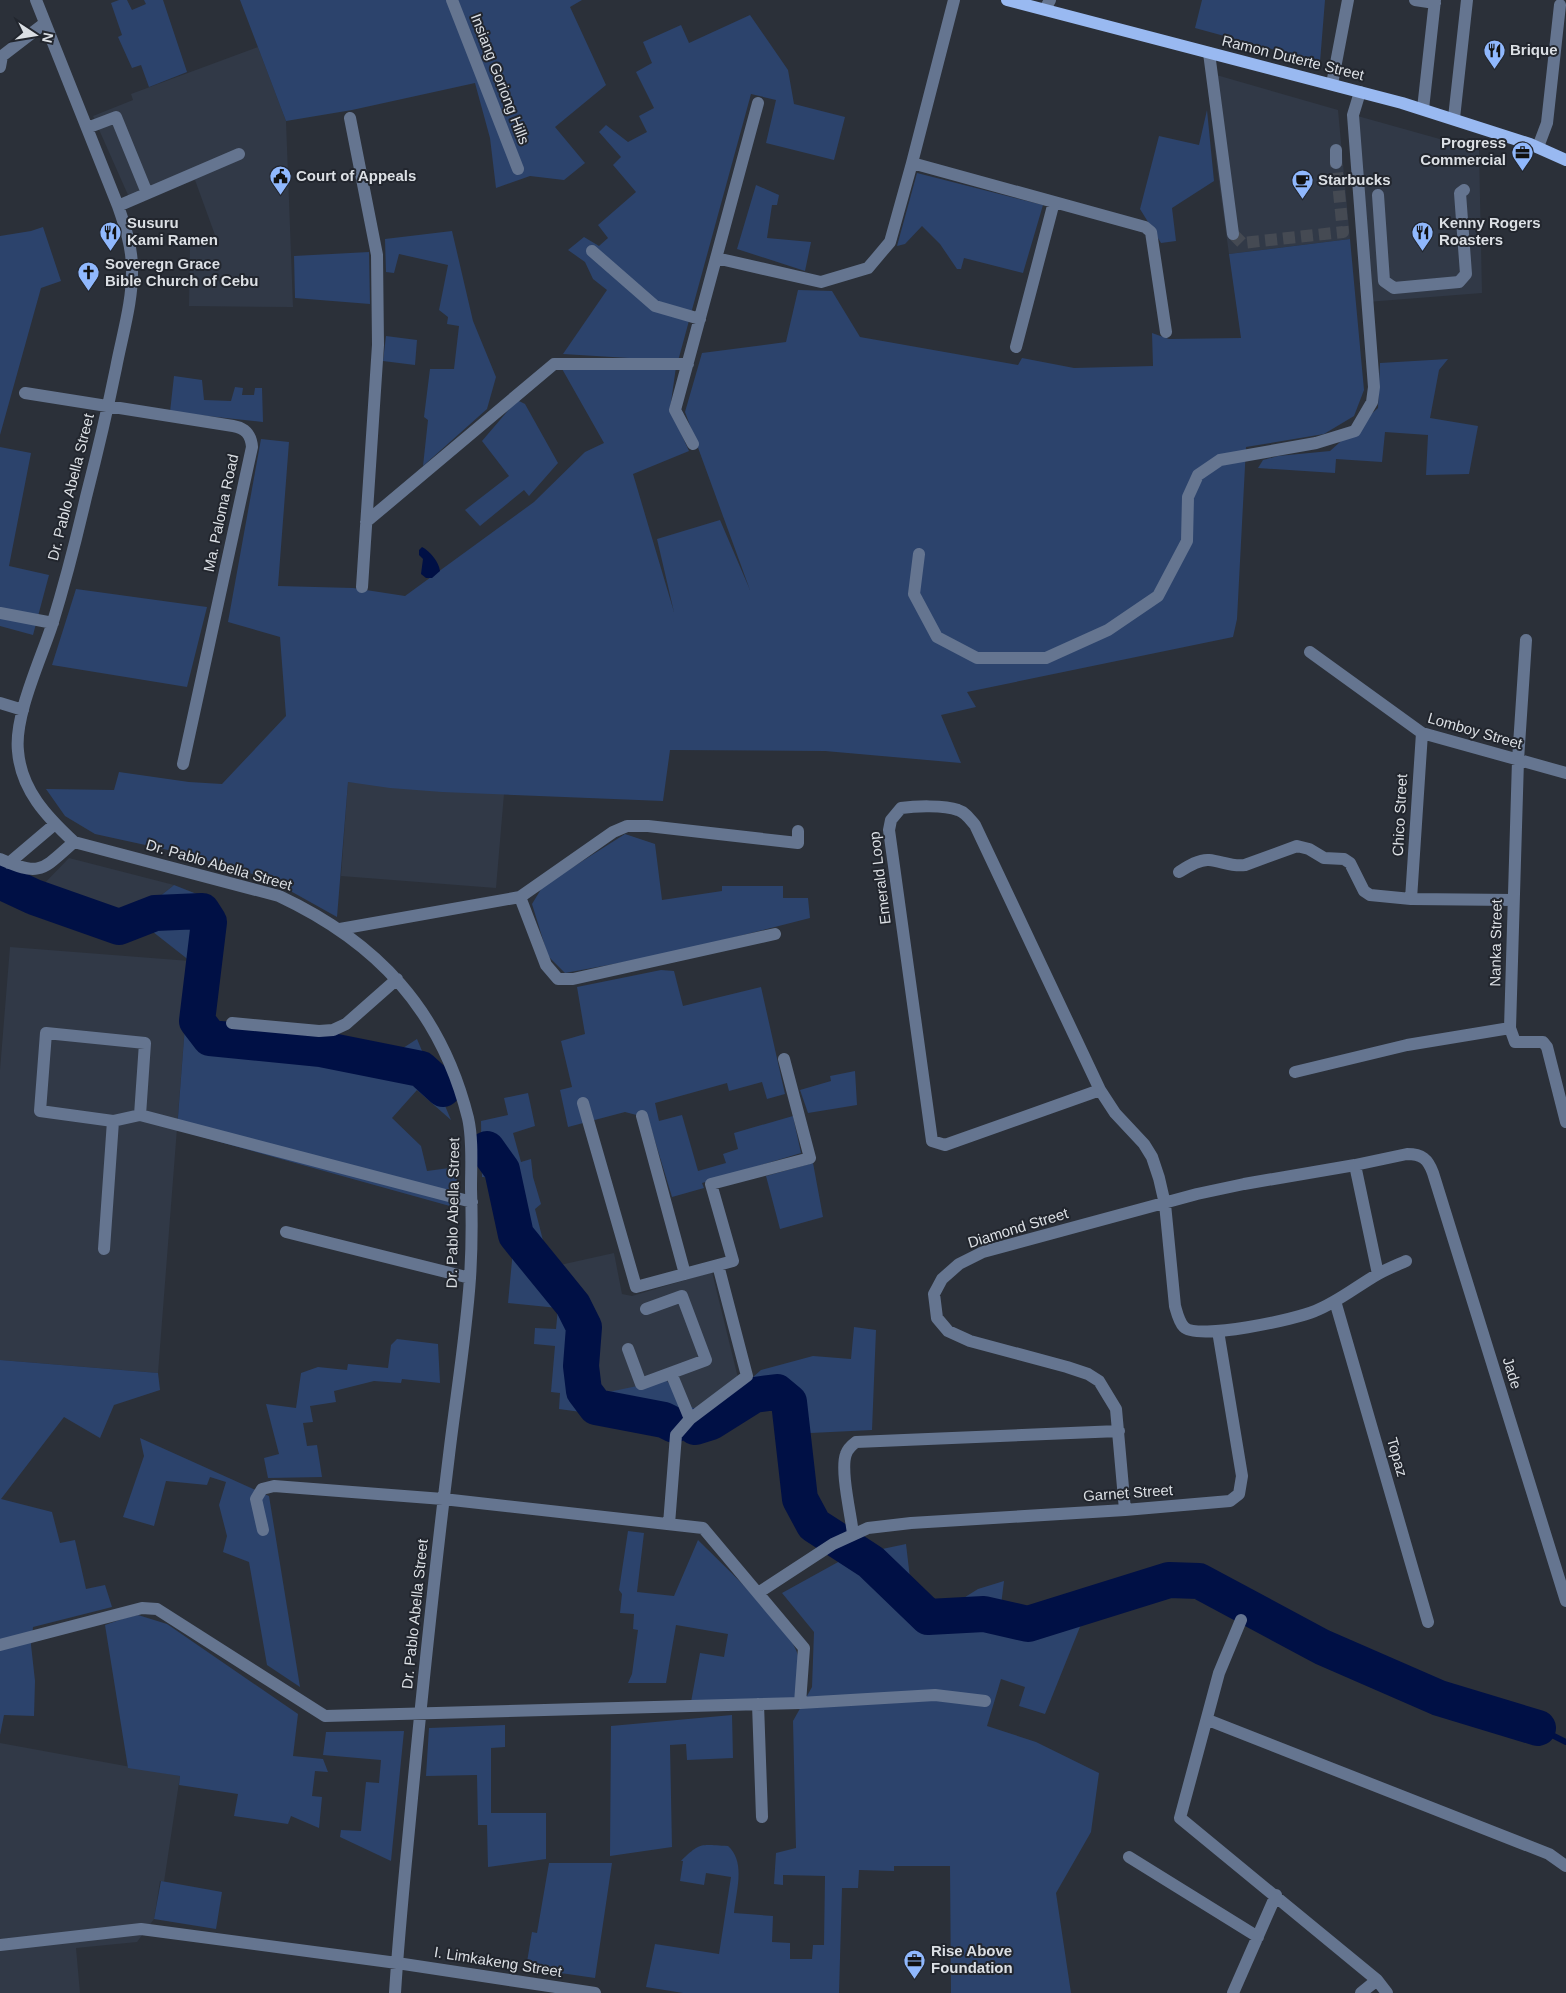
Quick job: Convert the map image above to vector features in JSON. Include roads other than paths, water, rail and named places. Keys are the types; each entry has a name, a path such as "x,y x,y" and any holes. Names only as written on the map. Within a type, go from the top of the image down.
{"main road":[{"name":"Ramon Duterte Street","path":"1007,0 1047,5 1209,53 1423,109 1538,147 1566,160"}],"street":[{"name":"Dr. Pablo Abella Street","path":"36,0 128,233 132,268 128,306 108,406 75,542 17,732 20,762 33,798 55,824 74,842 279,896 304,907 340,929 370,953 397,979 430,1022 457,1083 468,1119 471,1137 472,1202 470,1278 443,1499 420,1715 395,1993"},
{"name":"Insiang Goriong Hills","path":"452,0 518,169"},
{"path":"716,258 821,282 868,268 890,242 954,0"},
{"path":"1332,84 1348,0"},
{"path":"1415,0 1435,2 1423,109"},
{"path":"1454,118 1467,0"},
{"path":"1538,147 1546,123 1560,5"},
{"path":"0,67 2,56 45,23"},
{"path":"1209,53 1233,234"},
{"path":"919,554 914,594 937,637 977,658 1046,658 1108,630 1158,596 1187,541 1188,497 1198,475 1220,460 1316,443 1355,431 1372,402 1374,387 1353,115 1360,92"},
{"path":"693,444 675,410 758,104"},
{"path":"87,128 116,117 147,193"},
{"path":"350,118 377,255 378,345 362,587"},
{"path":"1336,150 1336,163"},
{"path":"118,206 239,154"},
{"path":"912,162 1145,227 1151,232 1166,332"},
{"path":"1378,195 1384,281 1394,288 1459,282 1466,274 1460,193 1464,190"},
{"path":"1016,347 1054,202"},
{"path":"592,251 655,306 700,319"},
{"path":"366,522 554,364 688,364"},
{"name":"Ma. Paloma Road","path":"25,393 233,426 242,428 251,439 252,447 183,764"},
{"path":"0,613 52,622"},
{"name":"Nanka Street","path":"1510,1028 1518,760 1526,640"},
{"name":"Lomboy Street","path":"1310,652 1422,734 1566,773"},
{"path":"0,703 23,710"},
{"name":"Chico Street","path":"1412,899 1422,734"},
{"name":"Emerald Loop","path":"1100,1090 945,1146 932,1141 929,1130 890,830 891,820 901,808 910,806 959,810 968,816 975,825 1100,1090 1115,1113 1144,1144 1152,1157 1159,1178 1164,1204 1175,1306 1178,1318 1184,1328 1194,1332 1218,1331 1272,1324 1296,1318 1315,1311 1378,1274 1406,1261"},
{"path":"4,861 55,824"},
{"path":"340,929 520,897 614,832 627,826 648,826 798,843 798,831"},
{"path":"4,861 23,869 32,870 46,866 74,842"},
{"path":"1179,872 1189,865 1206,859 1236,866 1245,865 1297,846 1309,849 1324,858 1344,859 1350,863 1364,891 1370,895 1412,899 1513,900"},
{"path":"520,897 546,966 558,979 573,979 775,934"},
{"path":"232,1023 333,1030 346,1024 397,979"},
{"path":"1295,1072 1407,1046 1510,1028 1515,1042 1542,1042 1547,1047 1566,1122"},
{"path":"140,1114 145,1043 46,1033 40,1111 113,1121 140,1114 472,1202"},
{"path":"583,1104 636,1287 732,1261 711,1184 810,1158 784,1059"},
{"path":"642,1116 685,1274"},
{"path":"104,1249 113,1121"},
{"name":"Diamond Street","path":"1125,1510 1116,1409 1099,1381 1088,1374 970,1340 948,1331 937,1318 934,1294 942,1279 959,1264 983,1252 1164,1204 1244,1184 1408,1154 1424,1157"},
{"name":"Jade","path":"1424,1157 1430,1163 1566,1602"},
{"path":"1355,1165 1378,1274"},
{"path":"286,1232 470,1278"},
{"path":"668,1524 676,1435 690,1419 747,1376 718,1265"},
{"path":"628,1349 641,1384 706,1360 682,1296 646,1309"},
{"name":"Topaz","path":"1335,1300 1428,1622"},
{"name":"Garnet Street","path":"758,1593 833,1544 868,1528 895,1524 1125,1510 1230,1501 1239,1494 1242,1476 1218,1331"},
{"path":"671,1373 690,1419"},
{"path":"850,1536 844,1469 846,1454 856,1442 1119,1431"},
{"path":"263,1530 256,1499 262,1489 274,1486 443,1499 703,1528 804,1648 800,1703"},
{"path":"0,1645 142,1608 157,1609 325,1716 420,1715 800,1703 935,1695 985,1701"},
{"path":"1241,1620 1219,1673 1208,1720 1180,1818 1276,1895 1377,1980 1387,1993"},
{"path":"758,1704 762,1818"},
{"path":"1208,1720 1548,1854 1566,1866"},
{"path":"1129,1857 1258,1937"},
{"path":"1233,1993 1276,1895"},
{"name":"I. Limkakeng Street","path":"0,1945 141,1929 397,1963 595,1993"},
{"path":"1361,1993 1377,1980"}],"waterway":[{"path":"0,881 34,897 119,927 155,913 202,911 209,922 197,1021 210,1038 321,1049 421,1069 443,1089"},
{"path":"487,1149 502,1170 516,1235 573,1305 584,1327 581,1366 584,1391 596,1407 664,1420 674,1425"},
{"path":"695,1427 711,1422 754,1395 777,1392 789,1402 800,1499 814,1525 871,1562 928,1617 984,1614 1028,1624 1169,1580 1199,1581 1322,1647 1439,1698 1538,1728"},
{"path":"1538,1728 1566,1742"}],"tunnel":[{"path":"1233,234 1242,243 1343,232 1336,163"}],"place":[{"name":"Brique","path":"1494,69"},
{"name":"Progress Commercial","path":"1522,171"},
{"name":"Court of Appeals","path":"280,195"},
{"name":"Starbucks","path":"1302,199"},
{"name":"Susuru Kami Ramen","path":"111,251"},
{"name":"Kenny Rogers Roasters","path":"1423,251"},
{"name":"Soveregn Grace Bible Church of Cebu","path":"89,292"},
{"name":"Rise Above Foundation","path":"915,1979"}]}
